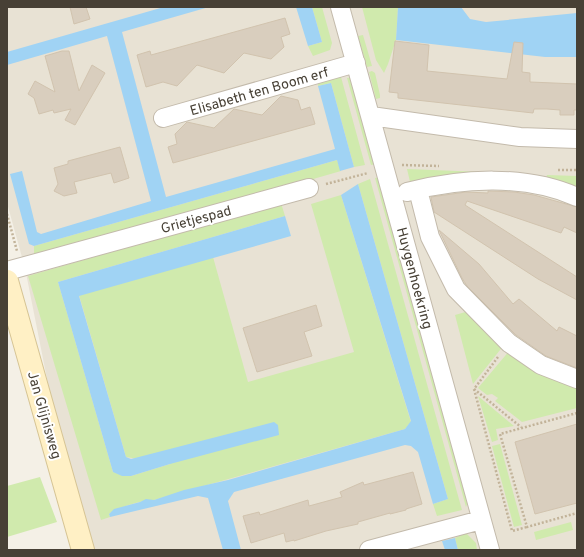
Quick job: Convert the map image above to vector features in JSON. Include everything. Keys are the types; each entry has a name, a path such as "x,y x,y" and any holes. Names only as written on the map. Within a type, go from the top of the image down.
{"street":[{"name":"Huygenhoekring","path":"340,7 386,168 490,550"},
{"name":"Elisabeth ten Boom erf","path":"163,118 356,63"},
{"path":"371,116 520,137 577,139"},
{"path":"393,196 471,181 520,182 565,192 577,197"},
{"name":"Grietjespad","path":"12,273 310,188"},
{"path":"418,190 430,237 456,289 509,343 542,366 577,379"},
{"name":"Jan Glijnisweg","path":"12,273 83,550"},
{"path":"369,550 481,520"}],"path":[{"path":"310,188 386,168"},
{"path":"7,214 12,273"},
{"path":"474,389 509,343"},
{"path":"474,389 522,428"},
{"path":"474,389 512,531 577,513"},
{"path":"527,527 500,434 577,413"}],"shaded area":[{"path":"7,7 577,7 577,550 81,550 25,268 7,203"}],"green space":[{"path":"312,7 322,7 332,43 330,50 313,56 308,46 322,42"},
{"path":"362,7 398,7 396,40 384,73 376,60"},
{"path":"363,35 372,66 367,67 358,36"},
{"path":"372,71 375,73 380,95 380,98 376,99 369,72"},
{"path":"336,73 341,77 365,165 354,167 331,83 318,86 317,78"},
{"path":"353,77 376,164 371,165 347,78"},
{"path":"337,160 341,171 34,259 34,246"},
{"path":"407,169 483,172 484,176 411,186"},
{"path":"547,175 577,176 577,192 545,181"},
{"path":"380,177 469,499 466,507 375,178"},
{"path":"370,179 462,510 437,516 433,504 448,499 358,184"},
{"path":"341,195 411,422 405,429 154,500 130,504 109,514 110,517 101,520 28,276 281,203 285,216 58,282 113,472 131,476 170,464 126,457 79,295 213,257 248,382 354,352 311,204"},
{"path":"469,311 504,345 473,384 455,315"},
{"path":"510,350 577,385 577,408 522,422 495,401 498,398 492,394 487,395 478,388"},
{"path":"478,396 514,426 496,429 498,440 492,442"},
{"path":"500,444 522,525 514,527 492,446"},
{"path":"40,477 57,522 7,537 7,486"},
{"path":"571,522 573,530 536,540 534,532"},
{"path":"466,533 476,543 477,550 458,550 455,538"}],"water":[{"path":"164,7 209,7 122,32 166,197 335,149 318,86 331,83 354,167 340,171 337,160 34,246 29,244 10,174 22,171 37,232 41,234 151,201 107,36 7,65 7,52"},
{"path":"296,7 312,7 322,42 308,46"},
{"path":"398,7 461,7 470,19 486,22 577,13 577,57 545,57 396,40"},
{"path":"358,184 448,499 433,504 418,452 411,446 405,445 234,492 228,501 241,550 223,550 208,498 198,496 110,517 109,514 114,509 146,499 154,500 184,490 228,480 405,429 411,421 341,195"},
{"path":"285,216 291,236 79,296 126,457 131,459 274,422 278,425 279,435 131,476 122,476 113,472 58,282"},
{"path":"455,538 458,550 445,550 442,541"}],"building":[{"path":"70,7 86,7 90,19 74,24"},
{"path":"285,18 290,34 281,37 284,47 271,59 244,53 224,73 197,65 177,86 163,82 146,87 137,55 150,51 151,55"},
{"path":"395,41 429,45 427,71 507,79 514,42 523,43 522,72 530,73 530,82 577,84 577,110 574,110 574,115 560,115 560,110 534,109 533,113 398,98 398,93 389,92"},
{"path":"62,51 69,51 79,91 92,65 105,73 75,125 65,120 71,109 54,113 53,110 39,114 34,98 28,94 35,81 55,92 45,56"},
{"path":"281,96 298,100 301,110 310,107 315,124 173,163 168,147 177,144 175,134 187,122 214,128 234,109 262,115"},
{"path":"120,147 129,178 114,183 111,173 74,182 77,193 64,196 54,191 58,184 54,168 68,164 68,161"},
{"path":"488,191 514,192 534,195 577,207 577,233 564,227 561,233 467,201 465,205 577,277 577,300 538,279 434,212 431,197 466,192 488,193"},
{"path":"439,230 479,264 513,304 519,299 557,331 559,327 577,336 577,368 546,356 516,335 467,286"},
{"path":"316,305 322,326 304,332 312,356 257,372 243,328"},
{"path":"577,424 577,503 535,514 515,442"},
{"path":"413,472 422,504 406,510 358,522 358,524 326,531 294,541 286,542 284,533 251,543 243,516 259,512 260,515 308,500 309,506 342,497 340,492 363,482 364,485"}]}
